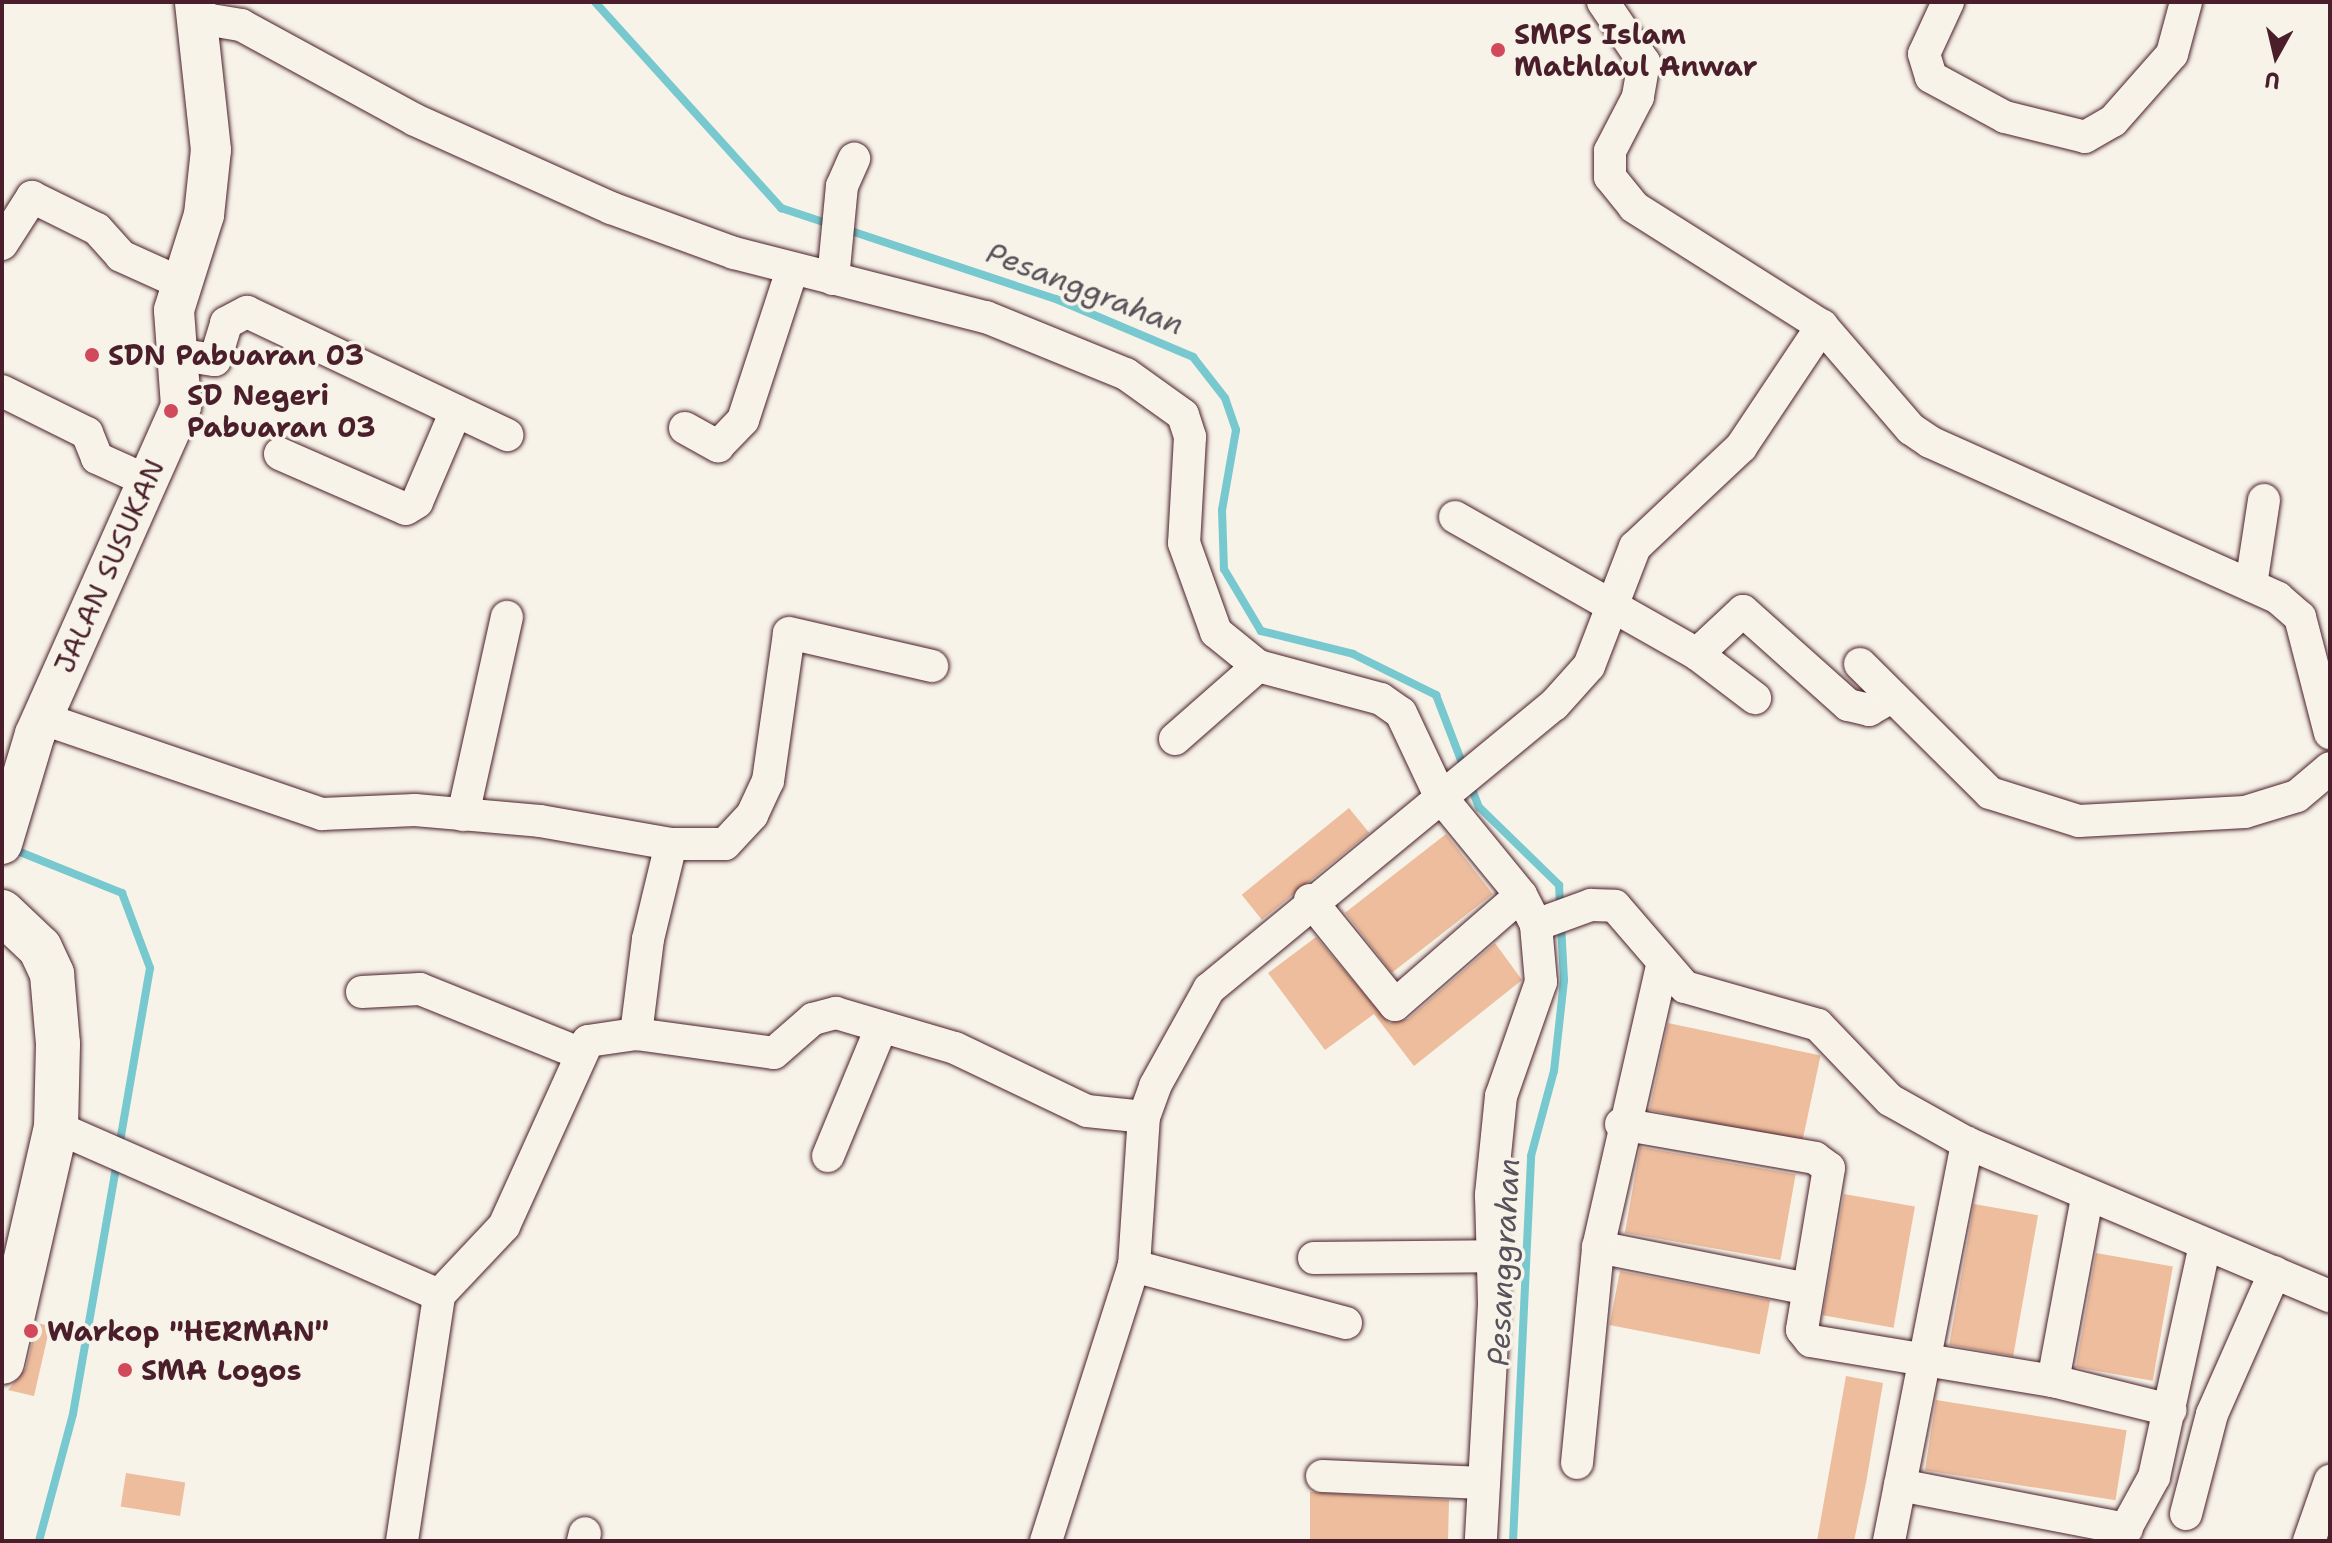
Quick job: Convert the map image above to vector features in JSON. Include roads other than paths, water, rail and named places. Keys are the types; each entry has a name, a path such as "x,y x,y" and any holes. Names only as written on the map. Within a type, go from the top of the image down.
{"main road":[{"path":"2,912 40,948 52,974 75,1134 2,1362"}],"street":[{"path":"1603,2 1644,62 1638,97 1610,151 1610,177 1634,207 1822,326 1930,442 2251,585 2300,617 2330,733"},
{"path":"1940,5 1924,54 1931,77 2005,117 2085,137 2113,121 2172,54 2186,2"},
{"path":"197,10 241,25 415,120 560,186 792,270 835,268 986,317 1164,395 1190,437 1184,543 1201,603 1216,632 1258,666 1381,699 1401,713 1454,782 1521,895 1544,921 1541,982 1501,1096 1491,1256 1481,1541"},
{"name":"JALAN SUSUKAN","path":"2,844 41,718 181,406 174,310 204,215 211,150 197,10"},
{"path":"835,268 840,216 854,159"},
{"path":"2,244 32,197 97,229 121,256 183,284"},
{"path":"685,428 718,446 743,420 792,270"},
{"path":"176,354 215,360 226,323 247,312 507,435"},
{"path":"1046,1541 1134,1266 1144,1117 1209,989 1310,900 1554,705 1589,666 1616,613 1620,575 1635,547 1732,457 1822,326"},
{"path":"2,391 87,433 97,458 148,481"},
{"path":"280,454 406,509 417,502 456,411"},
{"path":"2251,585 2264,500"},
{"path":"1455,517 1616,613 1697,654 1755,698"},
{"path":"1697,654 1743,611 1848,705 1869,710 1890,698"},
{"path":"463,815 507,617"},
{"path":"41,718 300,809 463,815 671,844 725,844 752,815 768,781 789,633 932,666"},
{"path":"1860,664 1890,698 1990,793 2022,808 2079,821 2208,816 2297,796 2327,771"},
{"path":"1175,739 1258,666"},
{"path":"636,1034 671,844"},
{"path":"1310,900 1395,1005 1521,895"},
{"path":"1544,921 1591,905 1615,906 1637,924 1662,966 1685,987 1818,1025 1890,1100 1967,1143 2087,1197 2330,1296"},
{"path":"1577,1463 1598,1247 1621,1124 1662,966"},
{"path":"362,992 420,989 579,1053"},
{"path":"402,1541 439,1295 504,1226 579,1053 588,1041 636,1034 762,1054 774,1053 813,1019 836,1013 955,1048 1087,1111 1144,1117"},
{"path":"828,1156 881,1028"},
{"path":"1621,1124 1815,1158 1829,1168 1808,1289 1805,1337 2053,1381 2170,1410"},
{"path":"75,1134 136,1158 439,1295"},
{"path":"1889,1541 1967,1143"},
{"path":"2053,1381 2087,1197"},
{"path":"1900,1485 2123,1535 2144,1506 2170,1410 2205,1245"},
{"path":"1598,1247 1808,1289"},
{"path":"1314,1258 1491,1256"},
{"path":"1134,1266 1346,1323"},
{"path":"2186,1514 2212,1414 2275,1272"},
{"path":"1322,1476 1484,1483"},
{"path":"2309,1541 2330,1481"}],"waterway":[{"name":"Pesanggrahan","path":"595,2 781,208 832,225"},
{"name":"Pesanggrahan","path":"845,229 1056,299 1193,357 1225,398 1236,430 1222,510 1224,569 1261,631 1353,654 1436,695 1464,768"},
{"name":"Pesanggrahan","path":"1470,784 1479,807 1559,885 1560,907"},
{"path":"10,848 122,893 150,968 119,1147"},
{"name":"Pesanggrahan","path":"1513,1541 1531,1156 1554,1071 1564,980 1561,925"},
{"path":"39,1541 73,1414 117,1161"}],"place":[{"name":"SMPS Islam Mathlaul Anwar","path":"1498,50"},
{"name":"SDN Pabuaran 03","path":"92,355"},
{"name":"SD Negeri Pabuaran 03","path":"171,411"},
{"name":"Warkop \"HERMAN\"","path":"31,1331"},
{"name":"SMA Logos","path":"125,1370"}]}
